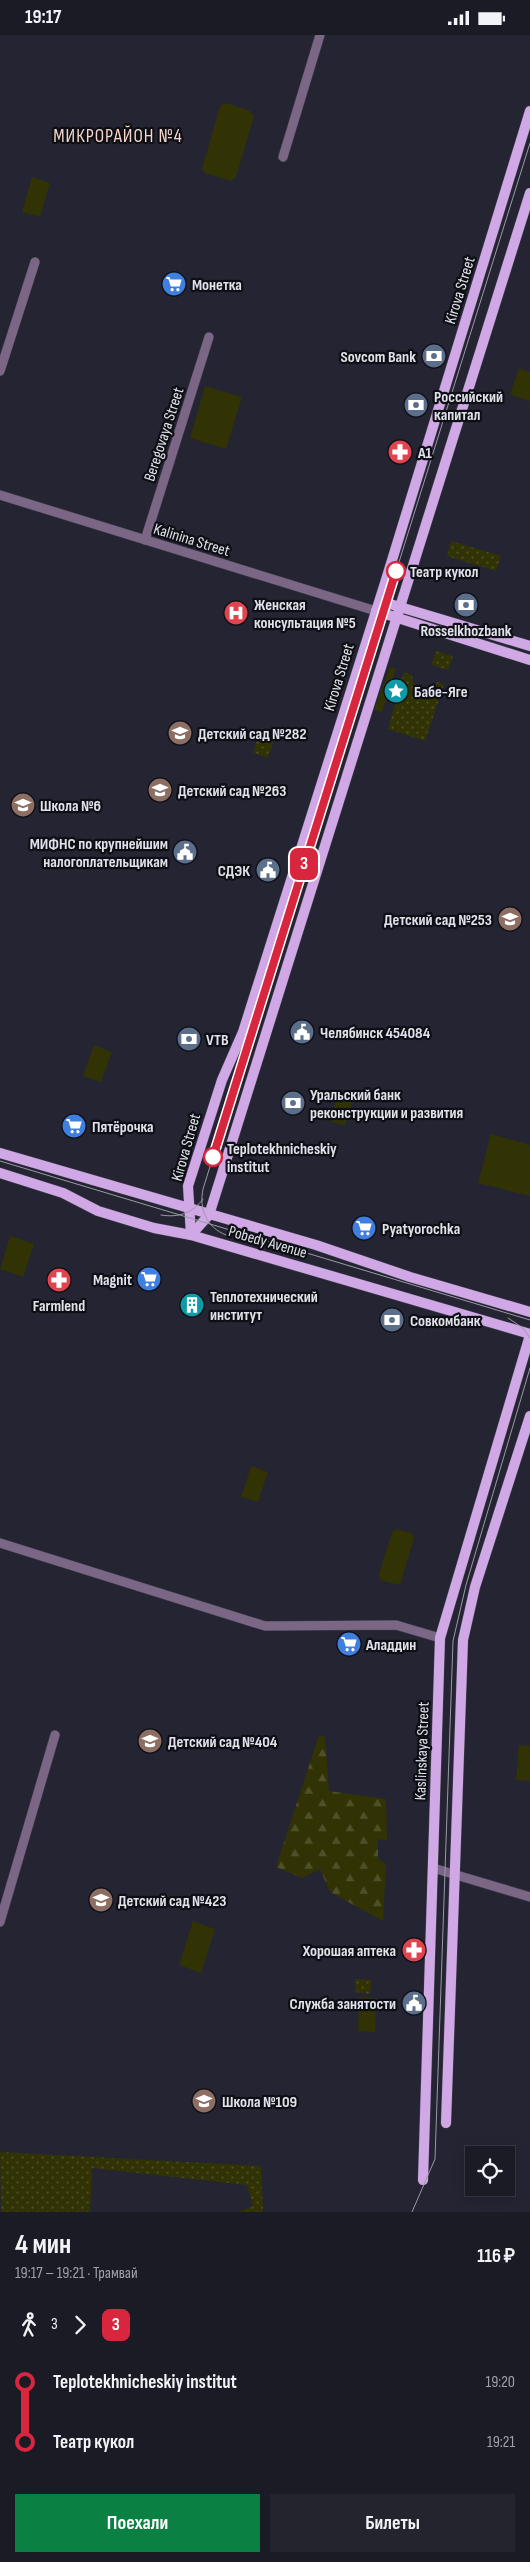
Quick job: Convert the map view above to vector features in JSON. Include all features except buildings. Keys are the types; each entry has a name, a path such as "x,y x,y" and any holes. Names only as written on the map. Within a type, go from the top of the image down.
{"main road":[{"name":"Kirova Street","path":"191,1235 188,1186 210,1115 242,1032 376,611 530,111"},
{"path":"191,1235 209,1215 530,193"},
{"path":"376,611 390,603 530,646"},
{"name":"Kalinina Street","path":"376,611 530,660"},
{"name":"Pobedy Avenue","path":"0,1153 530,1312"},
{"name":"Pobedy Avenue","path":"0,1173 64,1193 98,1211 191,1235 530,1335"},
{"name":"Kaslinskaya Street","path":"423,2180 440,1638 530,1335"},
{"path":"446,2123 463,1639 475,1587 530,1416"}],"street":[{"path":"283,157 320,35"},
{"path":"0,371 35,262"},
{"name":"Beregovaya Street","path":"145,540 210,337"},
{"name":"Kalinina Street","path":"0,495 376,611"},
{"path":"0,1543 265,1626 396,1625 440,1638"},
{"path":"0,1922 55,1735"},
{"path":"433,1868 530,1897"}],"green space":[{"path":"226,103 250,111 254,116 236,177 231,181 205,173 202,169 220,106"},
{"path":"32,177 50,183 40,217 22,212"},
{"path":"519,368 530,372 530,401 510,395"},
{"path":"205,386 242,397 226,449 190,438"},
{"path":"451,541 501,556 496,571 447,556"},
{"path":"436,651 453,656 448,670 431,665"},
{"path":"390,667 396,669 382,712 374,710"},
{"path":"404,672 412,675 413,683 422,691 430,689 438,682 444,684 425,741 388,729"},
{"path":"261,728 276,733 268,758 253,753"},
{"path":"94,1045 112,1052 101,1082 83,1076"},
{"path":"338,1095 353,1100 345,1126 330,1121"},
{"path":"491,1134 530,1145 530,1196 478,1183"},
{"path":"10,1236 34,1244 23,1277 0,1269"},
{"path":"251,1466 268,1472 258,1502 241,1497"},
{"path":"396,1529 412,1533 414,1538 400,1585 380,1580 379,1574 392,1532"},
{"path":"319,1735 325,1737 329,1791 386,1799 387,1840 378,1839 378,1858 386,1864 383,1921 330,1892 320,1869 302,1878 276,1867"},
{"path":"519,1745 530,1746 530,1781 516,1780"},
{"path":"193,1921 215,1929 201,1973 179,1965"},
{"path":"355,1979 371,1980 370,1994 355,1992"},
{"path":"359,1997 376,1998 375,2032 358,2031"},
{"path":"0,2152 261,2166 263,2212 238,2212 253,2206 247,2185 92,2168 90,2212 1,2212"}],"tram line":[{"path":"226,1235 213,1227 206,1217 202,1203 203,1189 530,143"},
{"name":"3","path":"213,1157 396,571"},
{"path":"0,1161 530,1320"},
{"path":"161,1215 173,1216 185,1213 195,1208 203,1199"},
{"path":"508,1318 523,1328 530,1338"},
{"path":"412,2212 435,2159 453,1641 466,1585 530,1368"}],"place":[{"name":"Монетка","path":"174,284"},
{"name":"Sovcom Bank","path":"434,356"},
{"name":"Российский капитал","path":"416,405"},
{"name":"А1","path":"400,452"},
{"name":"Театр кукол","path":"396,571"},
{"name":"Rosselkhozbank","path":"466,605"},
{"name":"Женская консультация №5","path":"236,613"},
{"name":"Бабе-Яге","path":"396,691"},
{"name":"Детский сад №282","path":"180,733"},
{"name":"Детский сад №263","path":"160,790"},
{"name":"Школа №6","path":"23,805"},
{"name":"МИФНС по крупнейшим налогоплательщикам","path":"185,852"},
{"name":"СДЭК","path":"268,870"},
{"name":"Детский сад №253","path":"510,919"},
{"name":"Челябинск 454084","path":"302,1032"},
{"name":"VTB","path":"189,1039"},
{"name":"Уральский банк реконструкции и развития","path":"293,1103"},
{"name":"Пятёрочка","path":"74,1126"},
{"name":"Teplotekhnicheskiy institut","path":"213,1157"},
{"name":"Pyatyorochka","path":"364,1228"},
{"name":"Magnit","path":"149,1279"},
{"name":"Farmlend","path":"59,1280"},
{"name":"Теплотехнический институт","path":"192,1305"},
{"name":"Совкомбанк","path":"392,1320"},
{"name":"Аладдин","path":"349,1644"},
{"name":"Детский сад №404","path":"150,1741"},
{"name":"Детский сад №423","path":"101,1900"},
{"name":"Хорошая аптека","path":"414,1950"},
{"name":"Служба занятости","path":"414,2003"},
{"name":"Школа №109","path":"204,2101"}],"district":[{"name":"МИКРОРАЙОН №4","path":"118,135"}]}
